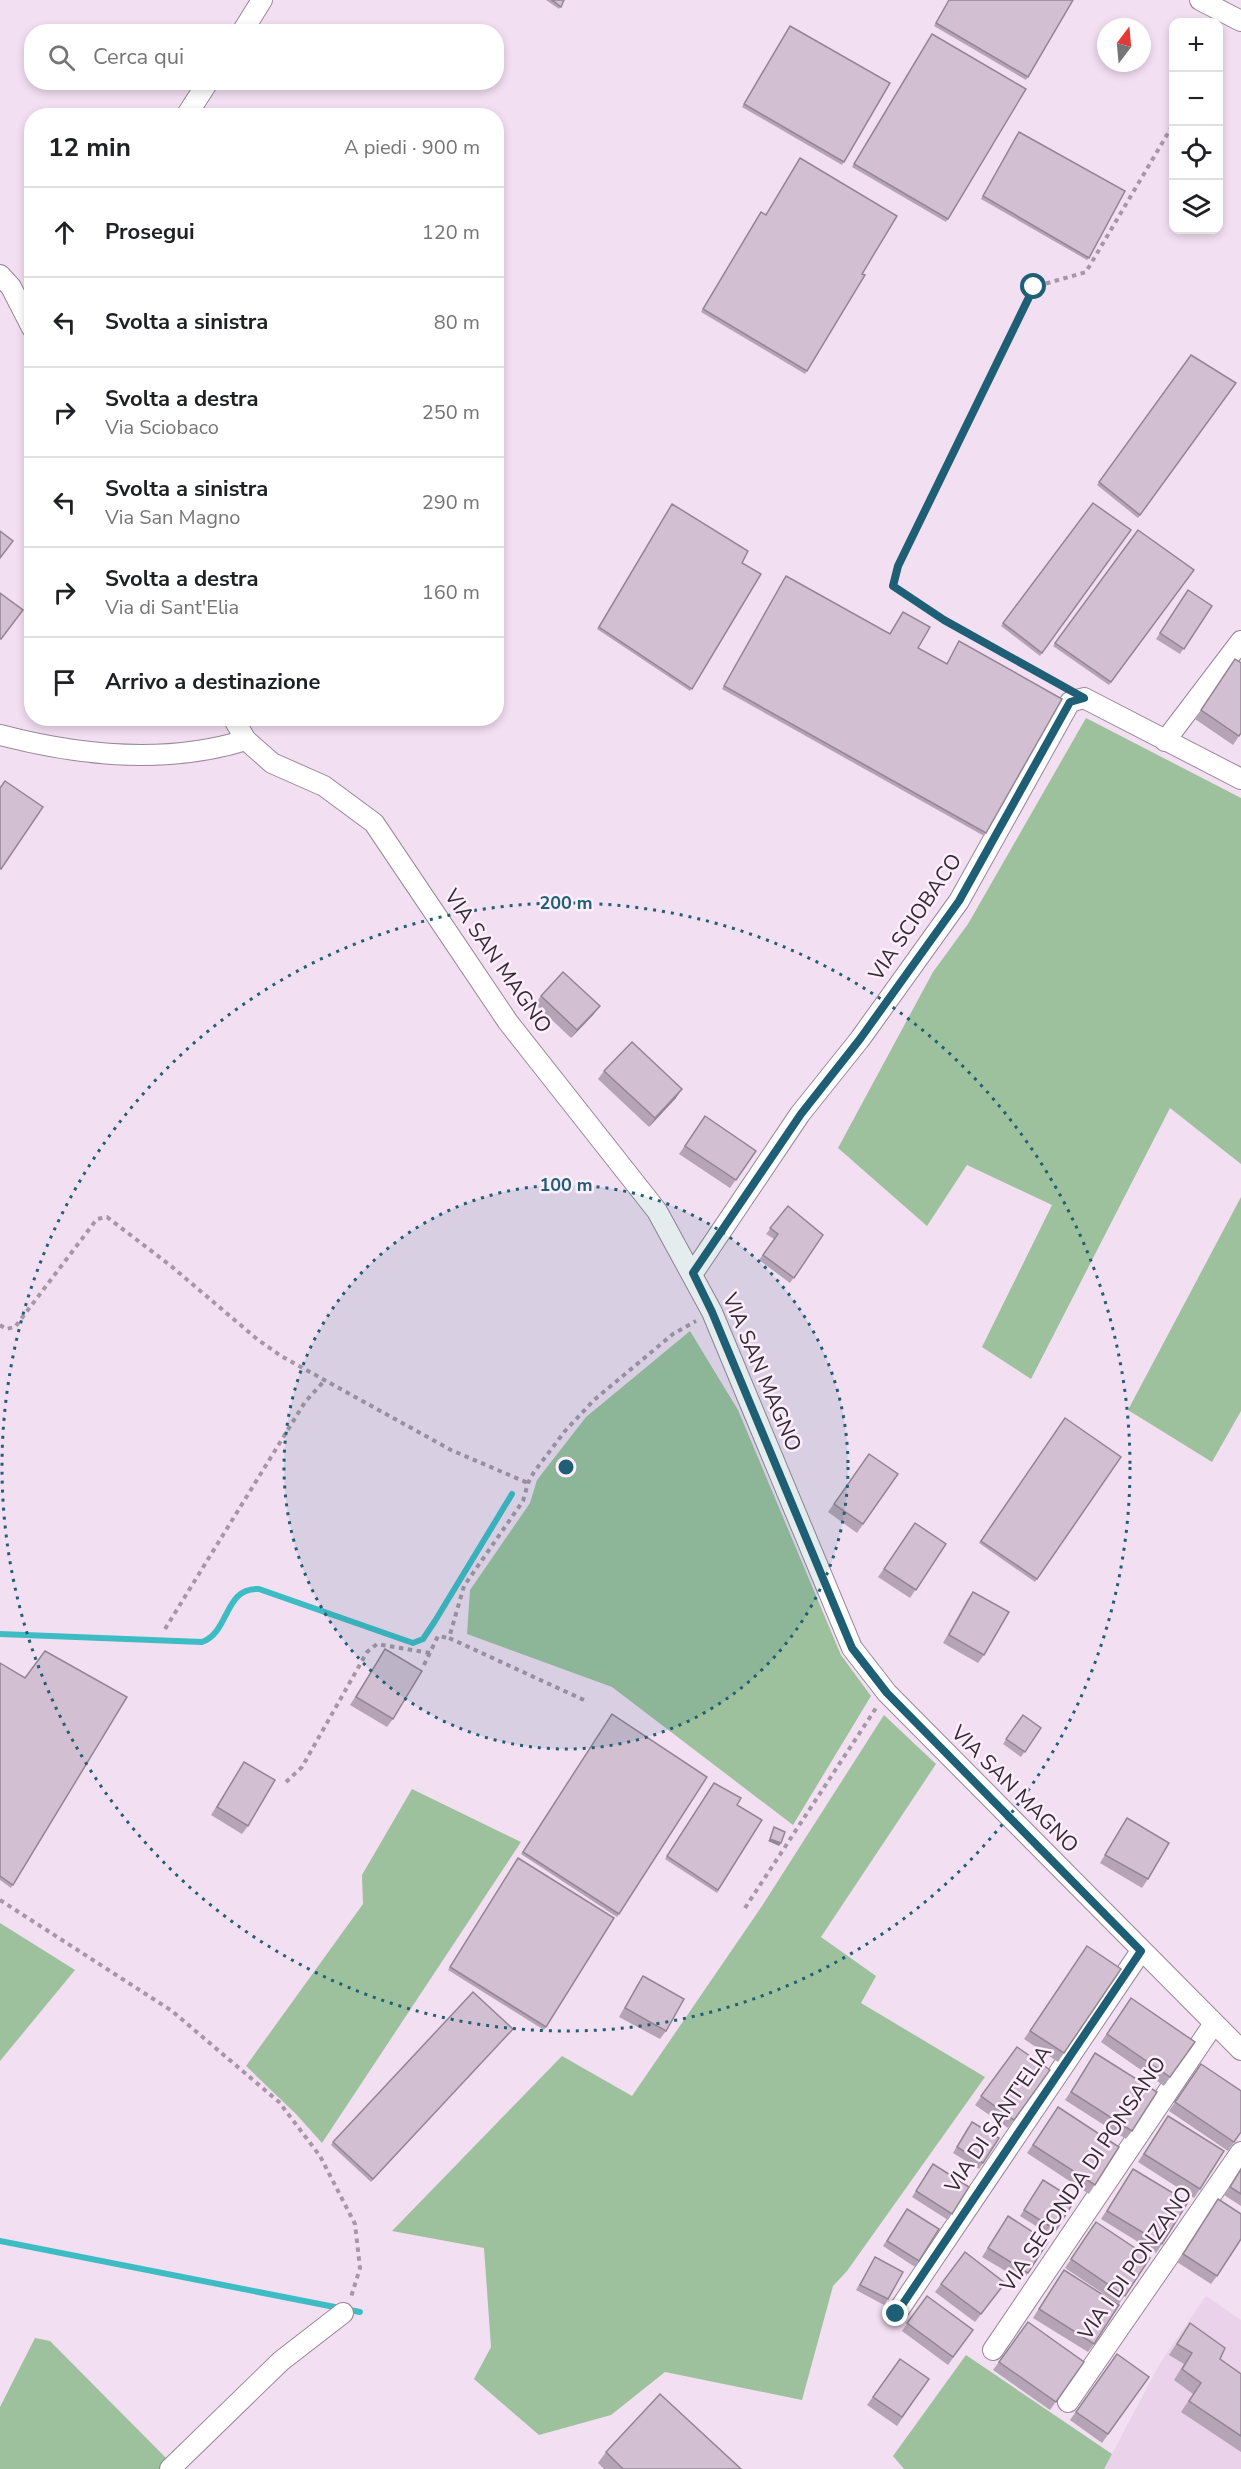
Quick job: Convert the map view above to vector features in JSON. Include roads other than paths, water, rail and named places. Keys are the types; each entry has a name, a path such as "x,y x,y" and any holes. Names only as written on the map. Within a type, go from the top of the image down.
{"street":[{"path":"247,24 262,0"},
{"path":"1200,0 1241,21"},
{"path":"191,108 203,90"},
{"path":"0,274 11,287 24,312"},
{"path":"1241,641 1165,741 1241,780"},
{"name":"VIA SCIOBACO","path":"693,1273 801,1114 860,1039 959,901 1070,702 1084,698 1165,741"},
{"name":"VIA SAN MAGNO","path":"238,726 246,740 272,763 324,786 374,823 508,1022 657,1210 712,1312 852,1648 887,1693 1241,2050"},
{"path":"0,735 88,753 161,756 221,748 246,740"},
{"name":"VIA DI SANT'ELIA","path":"896,2314 1141,1951"},
{"name":"VIA SECONDA DI PONSANO","path":"993,2350 1214,2025"},
{"name":"VIA I DI PONZANO","path":"1068,2402 1241,2152"},
{"path":"170,2469 280,2361 346,2308"}],"waterway":[{"path":"0,1634 202,1642 218,1629 239,1595 248,1590 259,1589 413,1643 423,1639 435,1621 512,1494"},
{"path":"0,2241 360,2312"}]}
